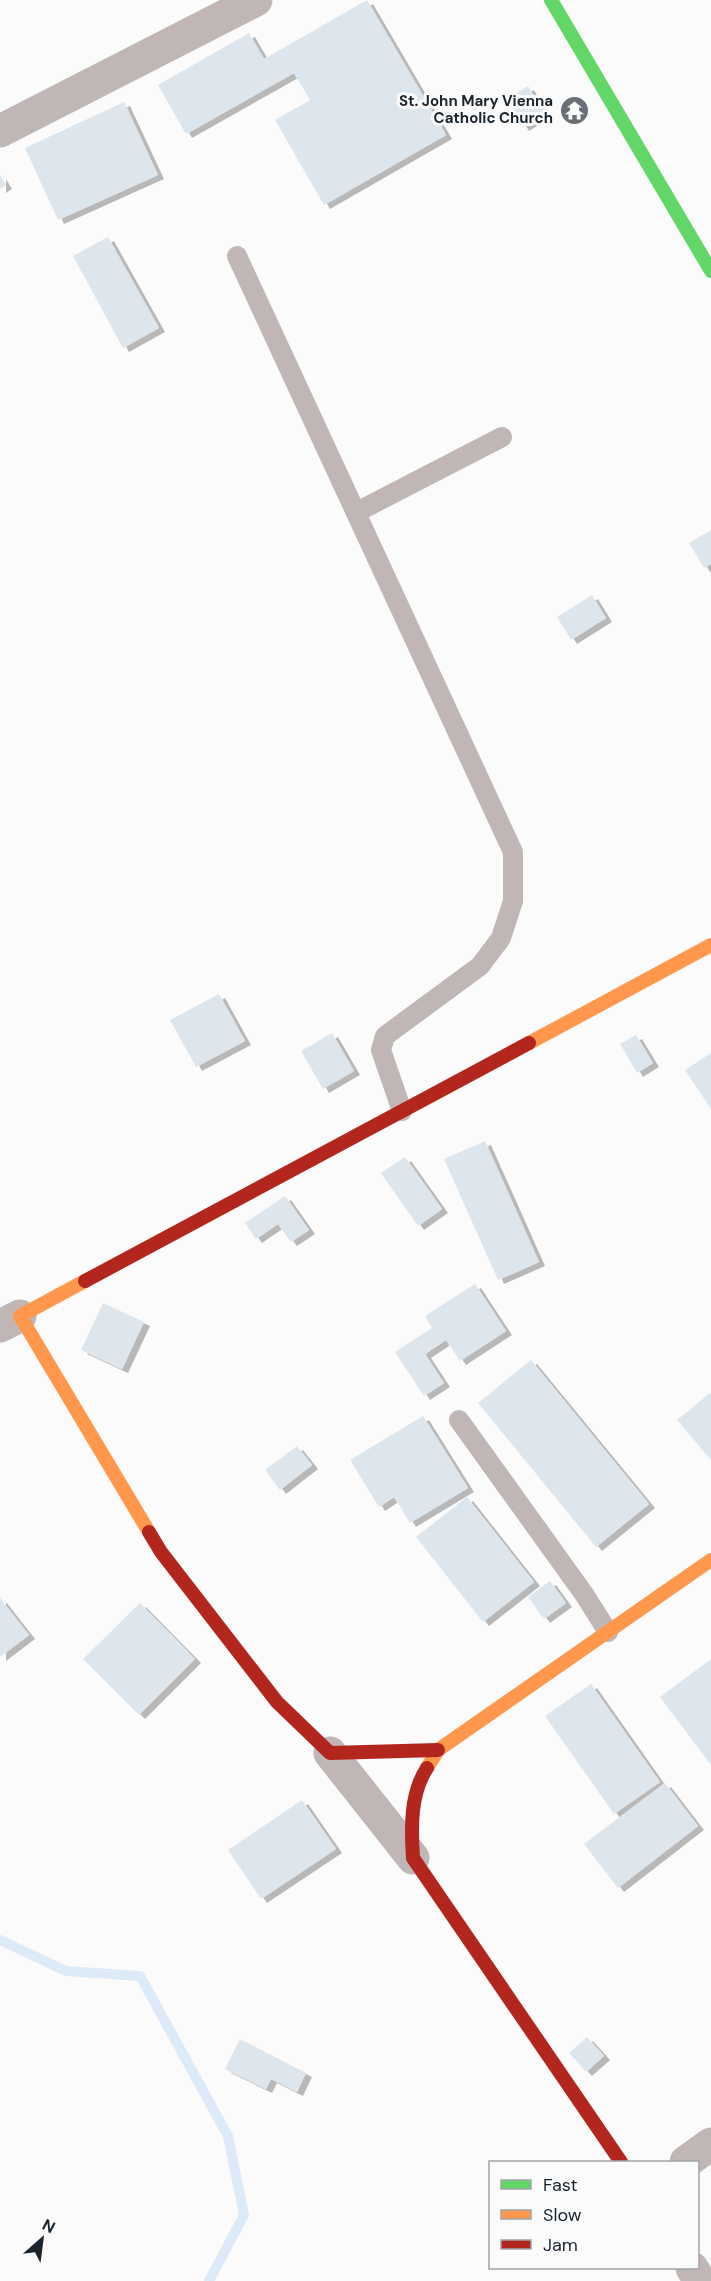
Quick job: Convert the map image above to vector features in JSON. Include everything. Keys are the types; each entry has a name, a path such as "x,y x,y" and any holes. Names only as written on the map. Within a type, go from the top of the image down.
{"street":[{"path":"0,131 256,0"},
{"path":"551,0 711,271"},
{"path":"620,2161 413,1858 330,1753 277,1702 161,1552 10,1321 711,945"},
{"path":"413,1858 411,1821 420,1778 438,1750 711,1560"},
{"path":"330,1753 438,1750"},
{"path":"689,2161 711,2144"}],"lane":[{"path":"237,256 513,852 513,901 501,938 480,966 385,1036 381,1050 402,1111"},
{"path":"357,512 502,437"},
{"path":"459,1420 584,1594 608,1632"}],"building":[{"path":"367,0 446,135 324,205 275,120 310,100 294,73 186,134 158,85 249,33 264,59"},
{"path":"528,86 544,114 523,127 506,99"},
{"path":"124,102 158,175 58,220 25,148"},
{"path":"0,175 6,185 0,189"},
{"path":"108,237 159,328 123,348 73,256"},
{"path":"711,530 711,564 704,568 689,543"},
{"path":"592,595 606,618 571,640 557,617"},
{"path":"219,994 245,1041 196,1067 170,1020"},
{"path":"332,1033 354,1071 323,1089 301,1051"},
{"path":"636,1035 653,1063 637,1073 620,1044"},
{"path":"711,1053 711,1109 685,1070"},
{"path":"485,1141 539,1262 498,1280 444,1159"},
{"path":"405,1157 442,1209 418,1226 381,1173"},
{"path":"285,1196 309,1230 291,1242 278,1224 256,1239 245,1223"},
{"path":"475,1284 506,1331 460,1361 446,1340 425,1354 444,1383 424,1396 395,1352 432,1328 425,1316"},
{"path":"103,1303 144,1322 122,1369 81,1350"},
{"path":"531,1360 649,1504 596,1547 478,1403"},
{"path":"711,1394 711,1460 677,1420"},
{"path":"423,1416 468,1488 410,1523 394,1497 379,1507 350,1460"},
{"path":"297,1446 312,1465 280,1490 265,1470"},
{"path":"467,1497 534,1582 483,1622 416,1537"},
{"path":"550,1581 566,1603 544,1619 528,1597"},
{"path":"0,1598 29,1635 0,1657"},
{"path":"140,1603 195,1659 139,1715 83,1659"},
{"path":"711,1659 711,1765 660,1697"},
{"path":"591,1684 660,1782 614,1814 545,1716"},
{"path":"665,1783 698,1826 618,1888 584,1844"},
{"path":"302,1800 336,1849 261,1899 228,1850"},
{"path":"587,2037 604,2056 586,2072 569,2053"},
{"path":"240,2039 306,2073 297,2092 271,2079 266,2089 225,2069"}],"waterway":[{"path":"0,1940 66,1971 140,1976 228,2136 244,2215 209,2281"}],"traffic: fast":[{"path":"551,0 711,271"}],"traffic: slow":[{"path":"529,1043 711,945"},
{"path":"85,1281 20,1316 149,1532"},
{"path":"427,1768 438,1750 711,1560"}],"traffic: jam":[{"path":"85,1281 529,1043"},
{"path":"149,1532 161,1552 277,1702 330,1753 438,1750"},
{"path":"427,1768 417,1789 413,1812 413,1858 620,2161"}],"place":[{"name":"St. John Mary Vienna Catholic Church","path":"574,110"}]}
